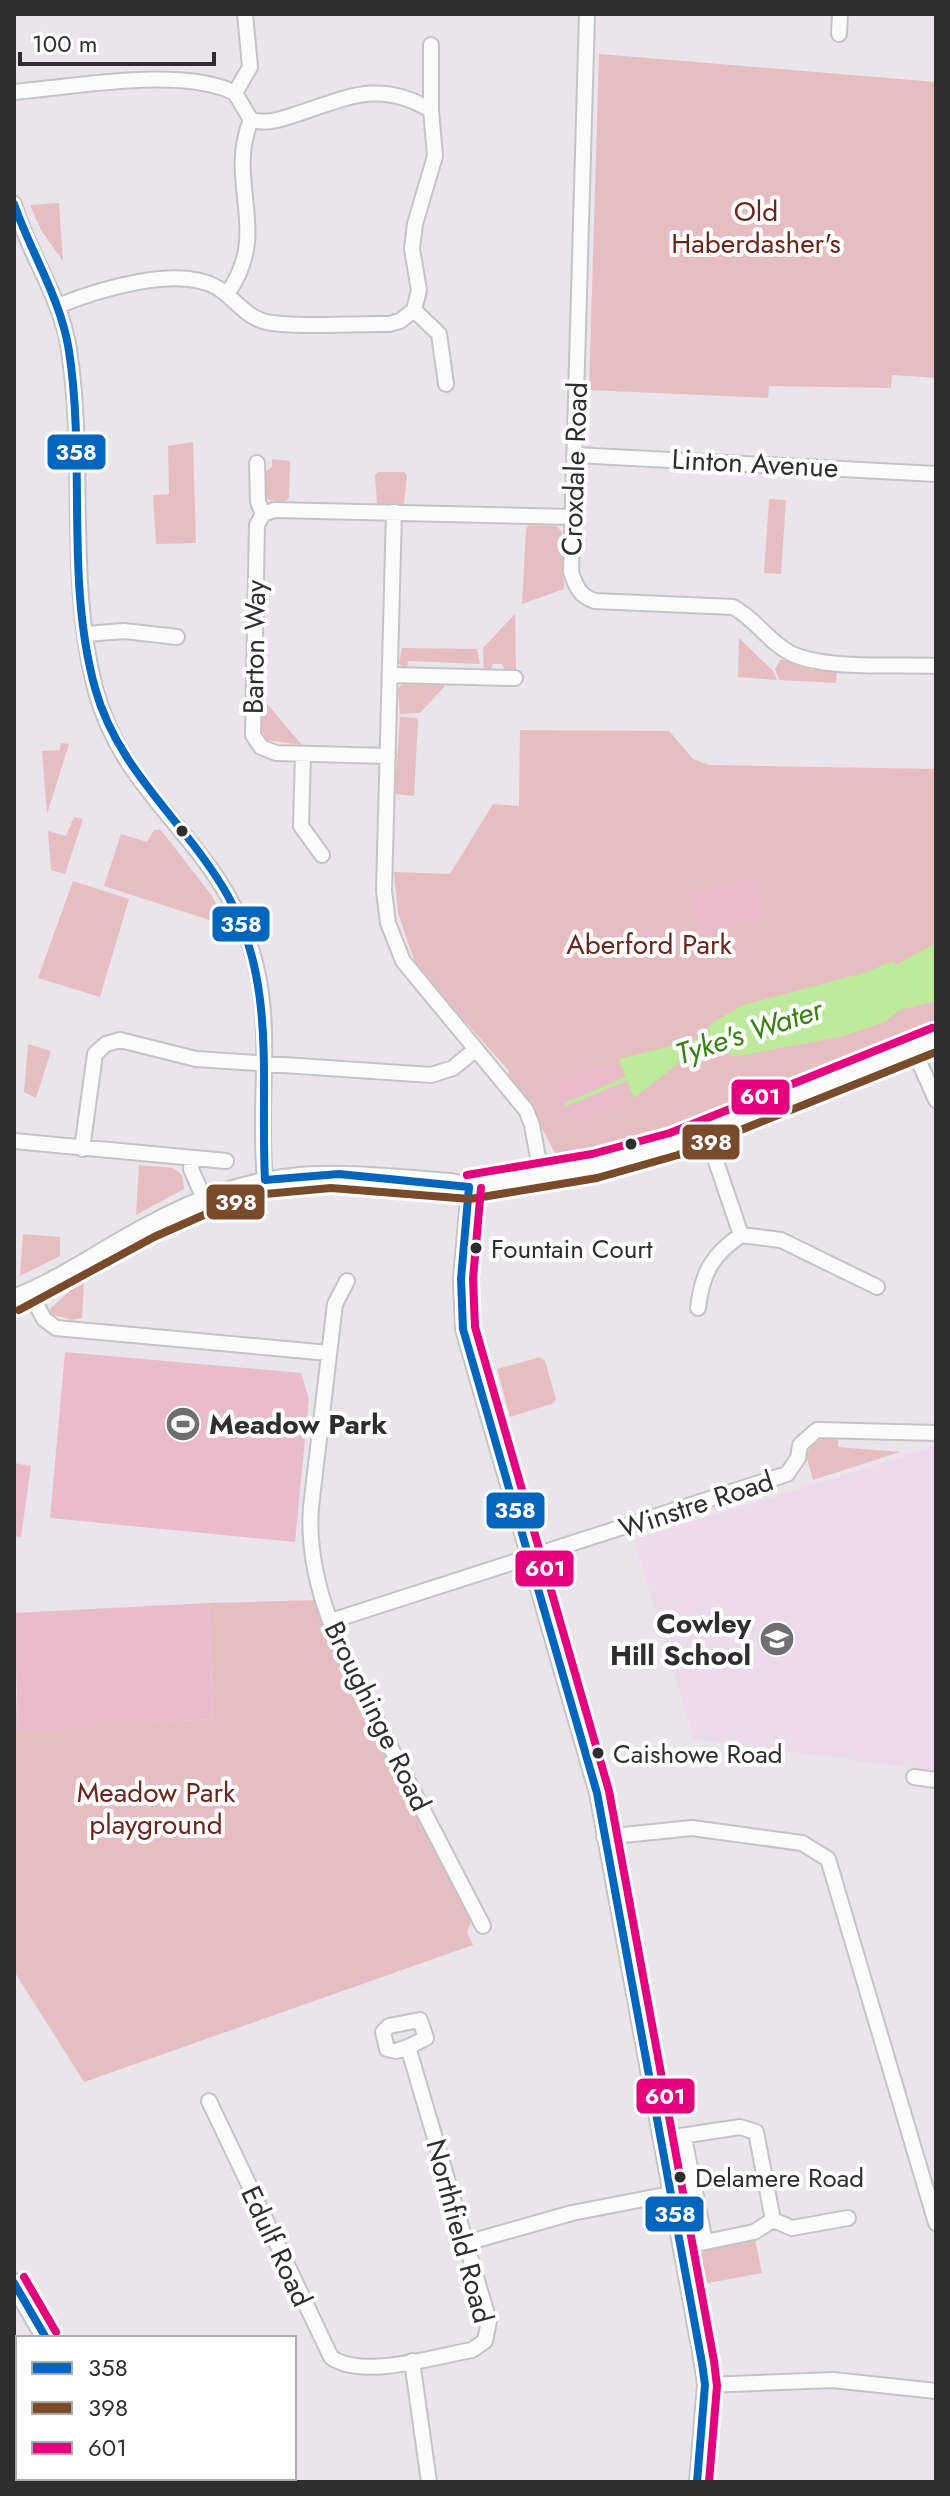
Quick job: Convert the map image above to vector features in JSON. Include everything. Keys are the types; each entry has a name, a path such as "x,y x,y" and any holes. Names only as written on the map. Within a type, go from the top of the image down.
{"street":[{"path":"235,93 250,67 245,14"},
{"name":"Croxdale Road","path":"587,14 571,572 580,593 588,598 719,604 748,615 778,646 811,660 936,666"},
{"path":"839,34 840,14"},
{"path":"60,305 139,282 201,281 227,294 248,316 270,323 389,324 400,321 414,310 419,290 412,249 415,224 435,156 431,45"},
{"path":"14,92 176,79 218,84 235,93 251,120 241,151 249,249 240,275 227,294"},
{"path":"251,120 275,121 378,91 411,99 431,110"},
{"path":"14,207 60,305 72,378 86,634 96,691 118,747 153,801 211,871 228,897 248,941 261,986 267,1064 265,1180"},
{"path":"414,310 439,334 446,384"},
{"name":"Linton Avenue","path":"575,455 936,474"},
{"name":"Barton Way","path":"257,463 258,502 263,514 257,525 253,735 268,751 388,756"},
{"path":"263,514 274,510 573,517"},
{"path":"394,512 384,891 388,923 408,969 526,1110 532,1125 541,1174"},
{"path":"86,634 124,631 177,637"},
{"path":"390,675 515,678"},
{"path":"303,754 301,826 322,855"},
{"path":"329,1353 56,1328 22,1295 204,1199 265,1180 339,1174 469,1187 595,1166 706,1132 936,1039"},
{"path":"82,1149 95,1054 106,1044 120,1040 196,1059 442,1074 476,1049"},
{"path":"913,1048 936,1100"},
{"path":"706,1132 741,1235"},
{"path":"14,1141 226,1161"},
{"path":"192,1159 191,1169 204,1199"},
{"path":"469,1187 461,1279 463,1329 582,1735 604,1837 705,2385 697,2482"},
{"path":"698,1308 701,1283 711,1260 741,1235 781,1240 877,1287"},
{"name":"Broughinge Road","path":"347,1281 335,1304 329,1353 309,1535 315,1572 344,1655 483,1926"},
{"name":"Winstre Road","path":"531,1558 787,1474 798,1458 800,1445 817,1430 936,1433"},
{"path":"331,1621 531,1558"},
{"path":"914,1777 936,1780"},
{"path":"604,1837 651,1829 692,1828 802,1843 828,1859 936,2223"},
{"name":"Northfield Road","path":"408,2047 489,2321 488,2335 480,2347 412,2361"},
{"name":"Edulf Road","path":"209,2101 331,2357 339,2363 361,2368 412,2361"},
{"path":"661,2139 684,2138 740,2127 756,2132 773,2220"},
{"path":"684,2138 705,2242"},
{"path":"466,2243 572,2213 670,2194"},
{"path":"773,2220 792,2228 848,2218"},
{"path":"681,2247 754,2232 773,2220"},
{"path":"14,2283 45,2336"},
{"path":"412,2361 429,2482"},
{"path":"705,2385 833,2380 936,2391"}],"shaded area":[{"path":"756,878 766,919 701,936 688,895"},
{"path":"611,1065 626,1102 575,1125 554,1083"},
{"name":"Meadow Park","path":"65,1352 301,1373 309,1399 295,1542 50,1518"},
{"name":"Cowley Hill School","path":"936,1446 936,1771 694,1739 634,1540"},
{"path":"14,1463 31,1466 21,1537 14,1536"},
{"path":"209,1603 213,1719 18,1732 14,1613"}],"green space":[{"name":"Old Haberdasher's","path":"599,54 936,82 936,378 892,375 891,388 769,386 768,398 589,390"},
{"path":"59,203 63,261 41,230 30,205"},
{"path":"193,442 196,543 156,544 153,495 169,494 168,446"},
{"path":"272,459 290,461 289,498 285,502 263,499 263,473 272,467"},
{"path":"378,472 404,472 407,475 404,504 377,504 375,475"},
{"path":"769,499 786,500 781,574 764,573"},
{"path":"529,525 557,526 562,532 564,589 522,604 526,529"},
{"path":"515,614 516,673 505,670 502,664 493,664 489,674 484,675 483,648"},
{"path":"739,638 773,671 777,680 738,677"},
{"path":"402,648 477,649 480,664 408,661 407,672 399,663"},
{"path":"781,659 812,670 837,670 836,683 779,680 775,669"},
{"path":"402,684 444,687 420,713 400,714 398,689"},
{"path":"263,699 302,745 267,740 261,729"},
{"path":"400,717 417,718 418,721 414,796 395,794"},
{"name":"Aberford Park","path":"520,730 669,731 693,759 709,765 936,769 936,1030 805,1085 771,1093 704,1127 639,1147 566,1164 555,1153 530,1106 507,1076 509,1071 416,966 398,913 394,872 450,874 493,804 519,806"},
{"path":"61,743 69,744 47,814 42,751 60,750"},
{"path":"74,817 83,819 65,874 51,870 48,831 66,836"},
{"path":"154,830 161,830 212,896 228,926 104,886 121,834 147,842"},
{"path":"73,881 129,899 100,997 38,978"},
{"path":"28,1044 51,1051 36,1098 24,1092"},
{"path":"139,1165 173,1168 182,1175 184,1189 136,1215"},
{"path":"23,1234 60,1237 60,1256 20,1276"},
{"path":"84,1278 82,1318 72,1320 53,1315 49,1310"},
{"path":"540,1357 545,1361 556,1399 554,1403 510,1417 497,1369"},
{"path":"825,1437 838,1437 838,1447 900,1452 813,1480 806,1455 812,1445"},
{"name":"Meadow Park playground","path":"317,1600 473,1917 467,1932 473,1945 84,2082 14,1971 14,1657 18,1731 213,1719 209,1603"},
{"path":"755,2239 762,2273 703,2284 698,2257 705,2249"}],"water":[{"path":"936,943 936,1001 899,1010 885,1022 840,1037 733,1057 728,1052 680,1062 634,1098 619,1059 695,1040 714,1022 743,1005 867,972 893,961 896,965"}],"waterway":[{"name":"Tyke's Water","path":"567,1104 631,1077"}],"transit line":[{"name":"358","path":"14,204 53,295 69,351 76,435 81,605 95,688 120,746 228,896 254,964 263,1035 265,1180"},
{"name":"601","path":"467,1175 592,1154 670,1133 932,1028"},
{"name":"398","path":"19,1310 154,1237 231,1203 265,1194 331,1188 470,1199 597,1178 678,1155 936,1052"},
{"name":"358","path":"265,1180 339,1174 469,1187"},
{"name":"358","path":"469,1187 461,1279 463,1329 597,1793 702,2363 705,2385 697,2482"},
{"name":"601","path":"481,1188 473,1279 475,1327 609,1791 714,2361 717,2386 709,2482"},
{"name":"601","path":"24,2277 56,2332"},
{"name":"358","path":"14,2283 45,2336"}],"place":[{"name":"Fountain Court","path":"476,1248"},
{"name":"Meadow Park","path":"183,1424"},
{"name":"Cowley Hill School","path":"777,1639"},
{"name":"Caishowe Road","path":"598,1753"},
{"name":"Delamere Road","path":"680,2177"}]}
